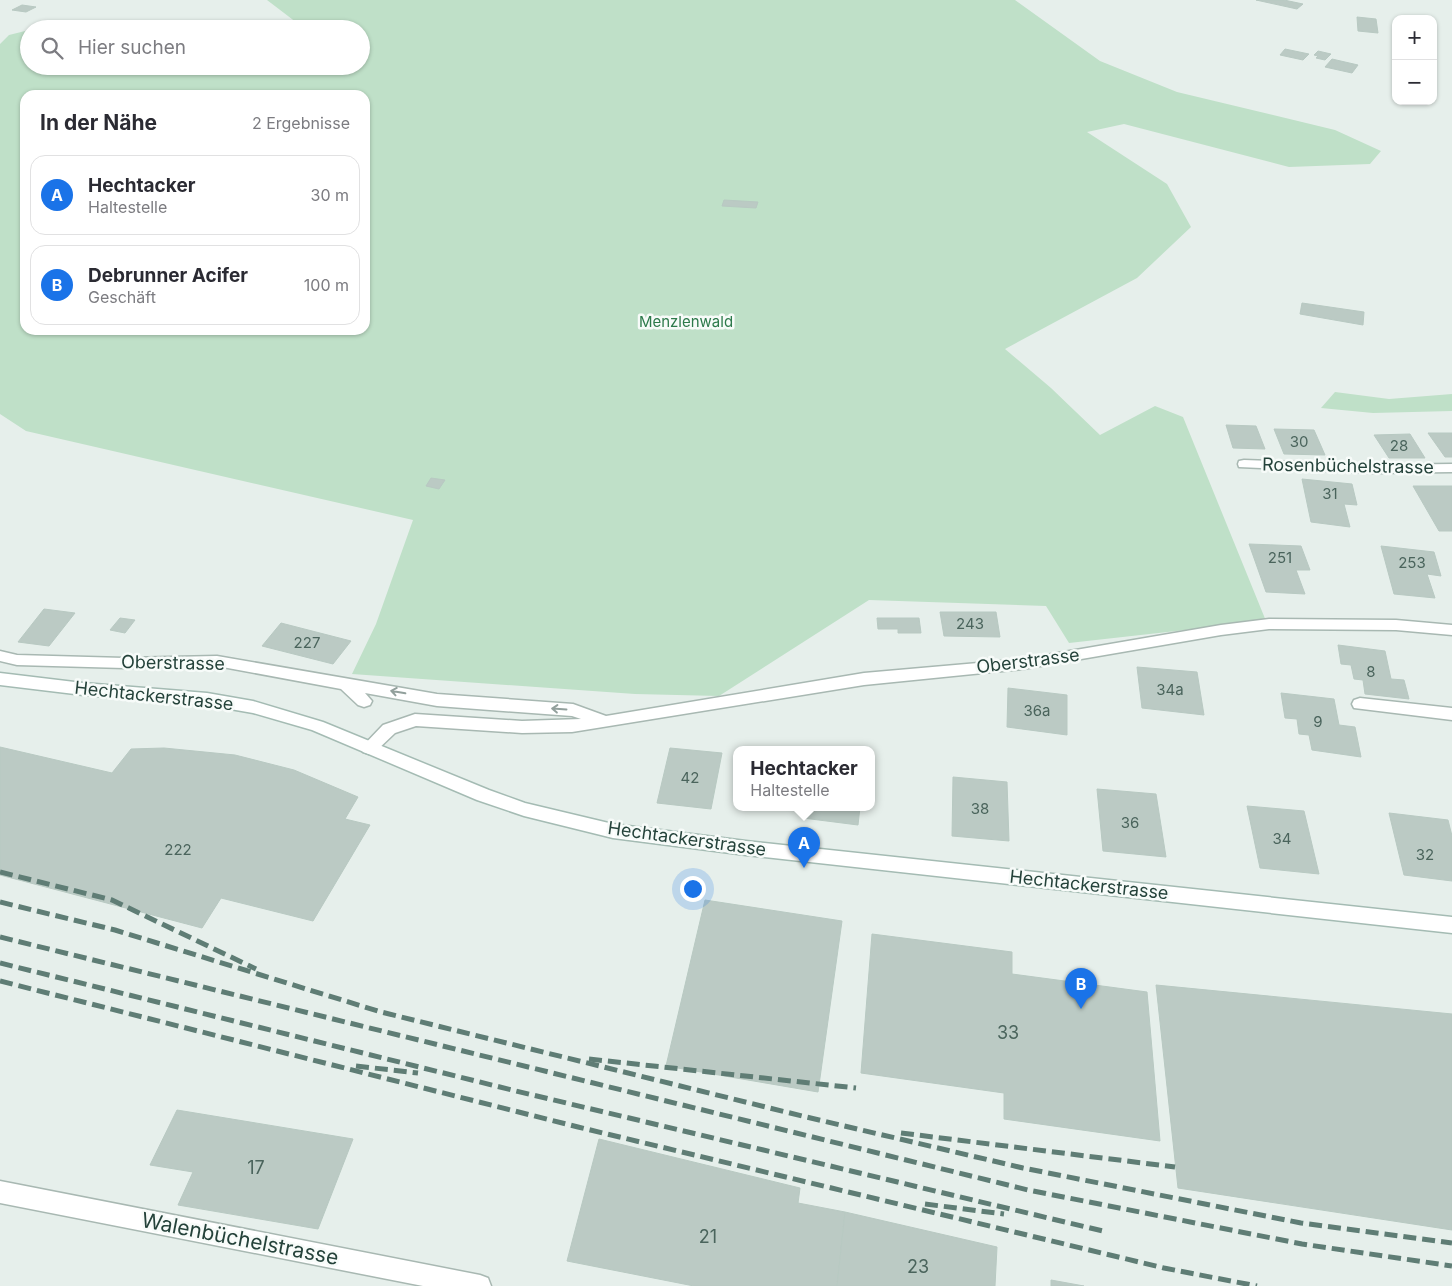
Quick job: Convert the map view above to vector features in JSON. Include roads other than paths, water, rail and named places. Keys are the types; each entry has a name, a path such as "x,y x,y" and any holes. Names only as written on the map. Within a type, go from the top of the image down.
{"street":[{"name":"Rosenbüchelstrasse","path":"1244,464 1376,469 1452,468"},
{"name":"Oberstrasse","path":"369,748 389,729 416,720 522,727 572,726 864,679 1023,664 1221,630 1269,624 1396,625 1452,630"},
{"name":"Oberstrasse","path":"0,656 17,660 124,663 217,661 437,700 573,710 606,722"},
{"name":"Hechtackerstrasse","path":"0,679 83,689 207,699 253,708 317,726 483,795 524,809 613,831 1452,925"},
{"path":"344,682 364,701"},
{"path":"1360,704 1452,714"},
{"name":"Walenbüchelstrasse","path":"0,1192 480,1286"}],"railway":[{"path":"0,872 112,900 256,969"},
{"path":"0,902 115,930 381,1012 802,1116 1023,1168 1301,1223 1452,1243"},
{"path":"0,937 1028,1190 1302,1244 1452,1266"},
{"path":"0,963 516,1091 1107,1232"},
{"path":"0,981 578,1127 1164,1268 1257,1286"},
{"path":"589,1059 856,1088"},
{"path":"356,1066 418,1073"},
{"path":"901,1133 1175,1167"},
{"path":"925,1204 1004,1214"}],"place":[{"name":"Hechtacker","path":"804,868"},
{"name":"Debrunner Acifer","path":"1081,1009"}],"park label":[{"name":"Menzlenwald","path":"686,322"}]}
